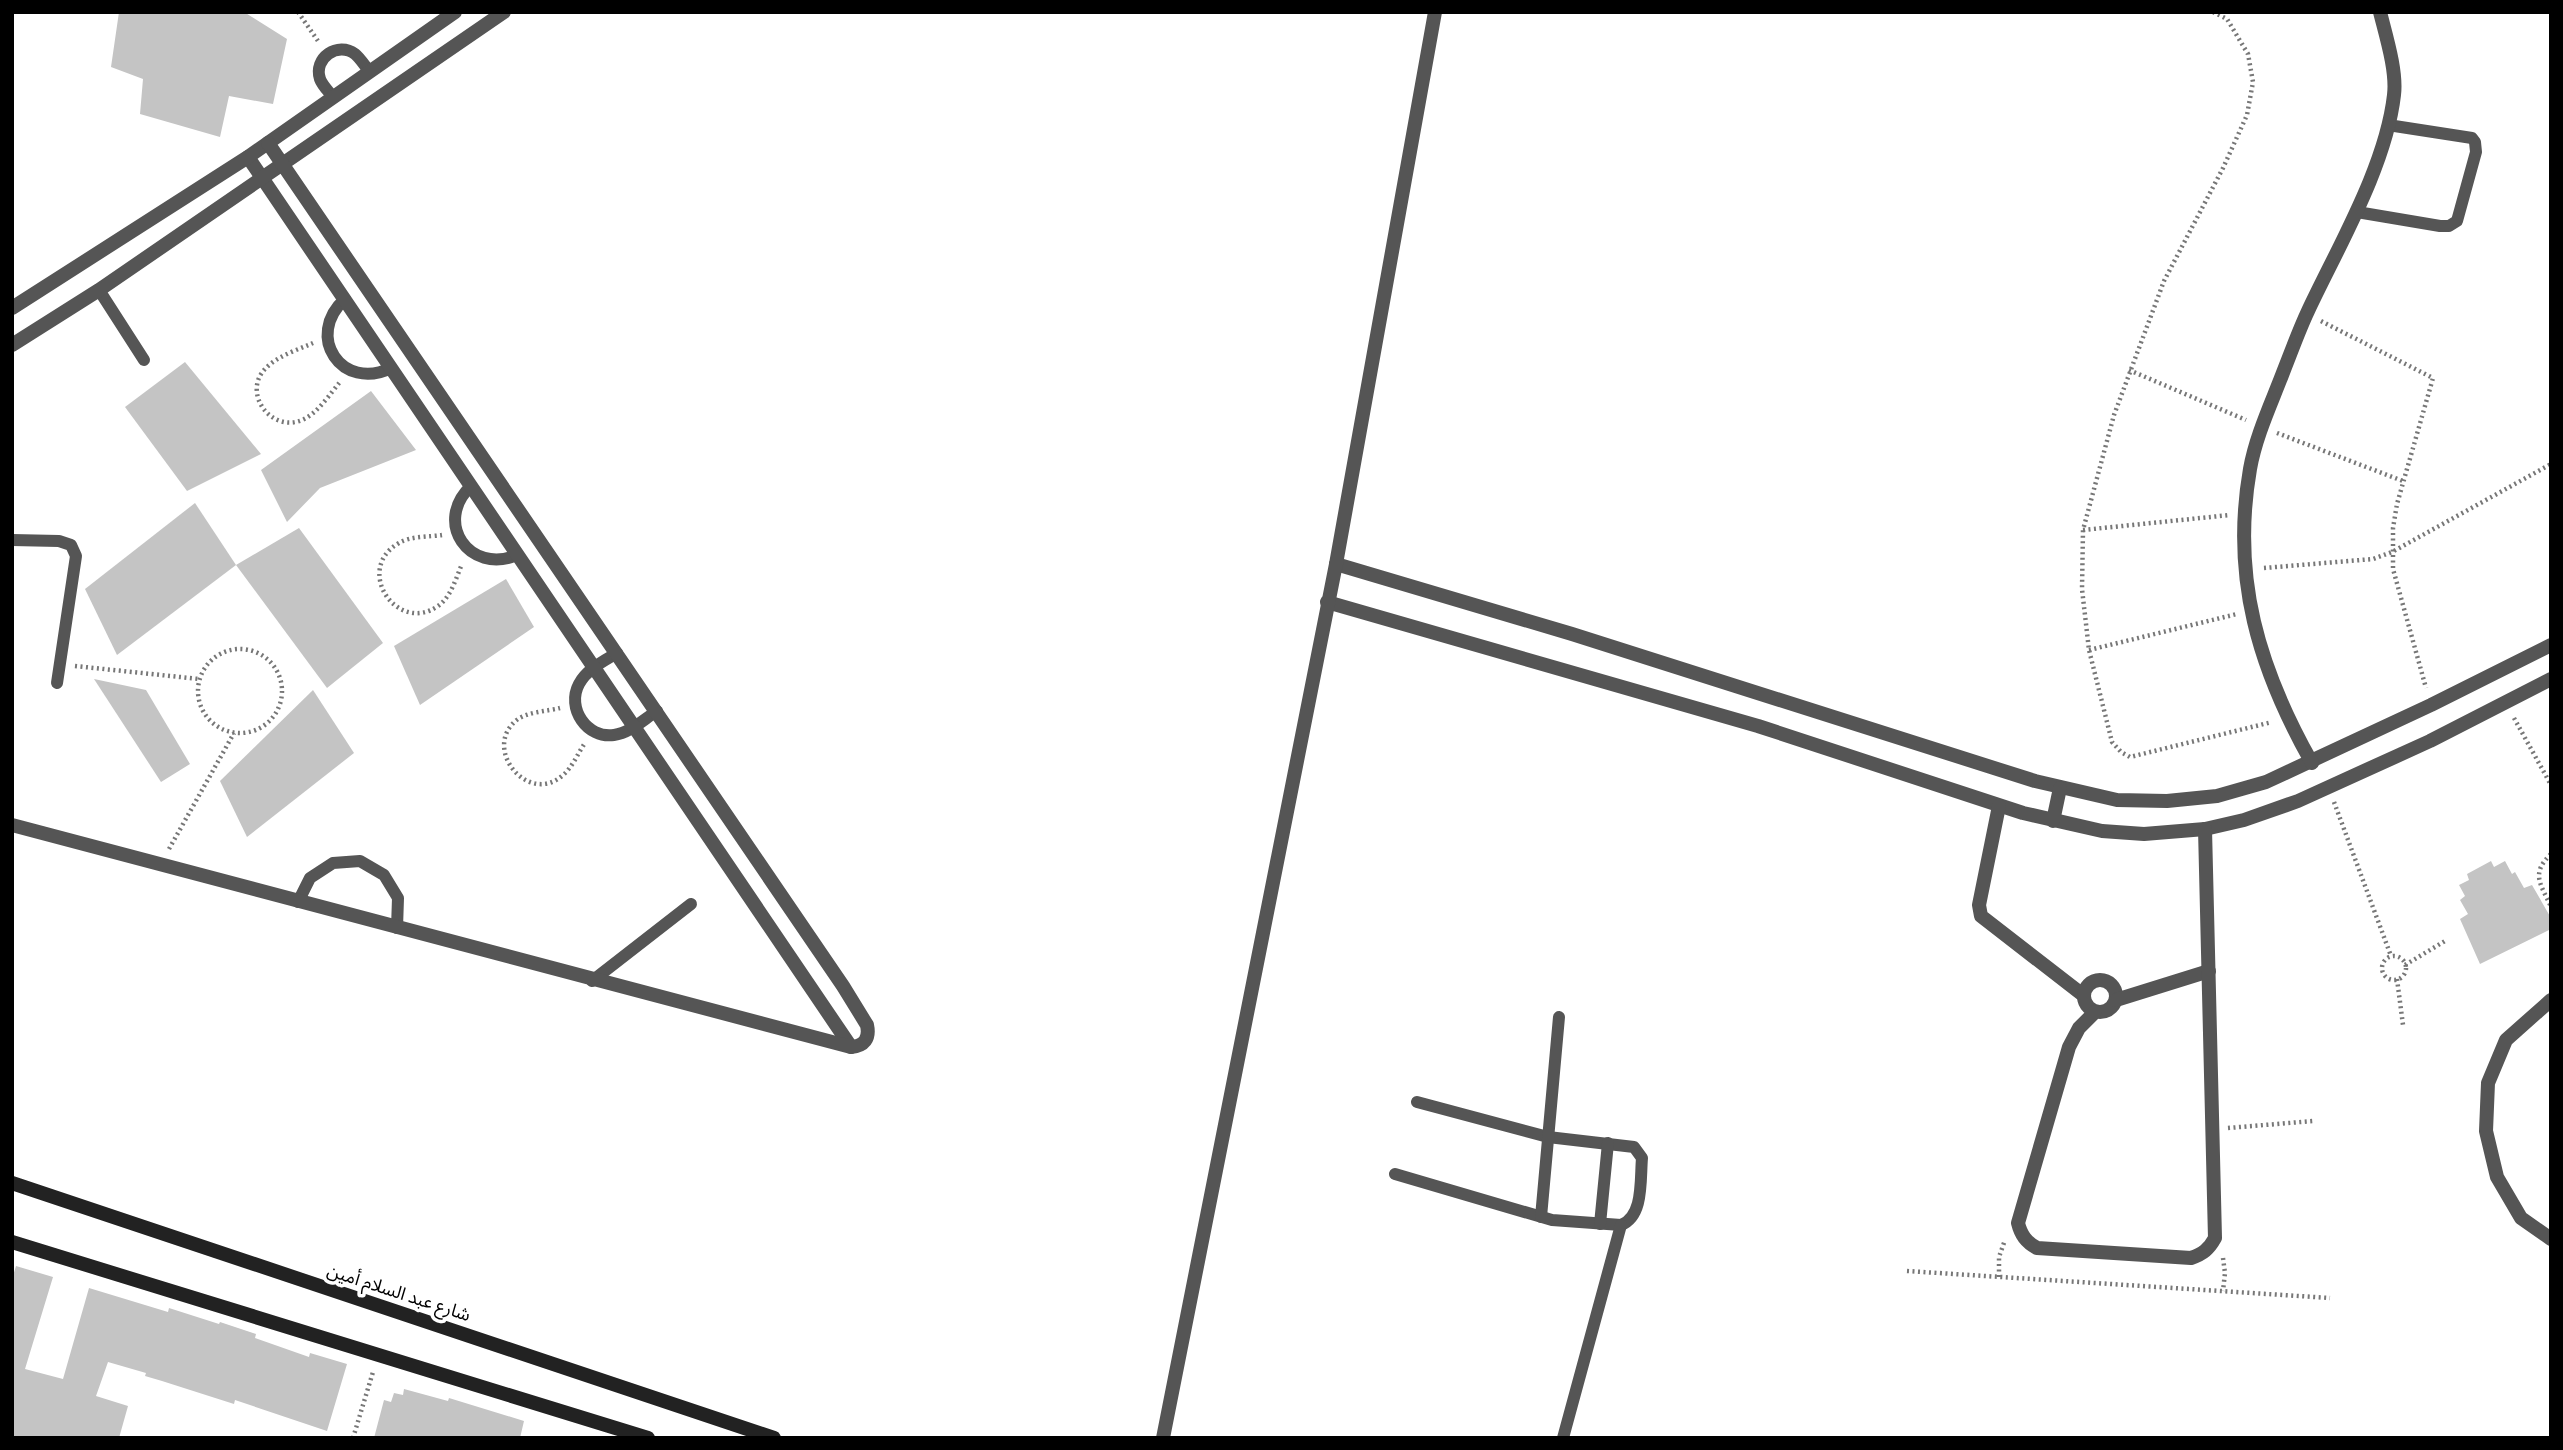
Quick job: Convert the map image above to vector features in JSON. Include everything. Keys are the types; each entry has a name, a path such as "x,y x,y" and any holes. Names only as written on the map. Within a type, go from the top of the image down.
{"street":[{"path":"12,308 248,157 455,12"},
{"path":"12,345 99,290 504,12"},
{"path":"1163,1438 1336,564 1435,12"},
{"path":"2312,763 2286,718 2267,670 2251,610 2246,570 2245,513 2250,467 2262,427 2306,314 2357,212 2388,125 2395,93 2380,12"},
{"path":"12,825 592,981 851,1047 859,1046 867,1040 867,1026 657,711 268,143"},
{"path":"248,157 851,1047"},
{"path":"1336,564 1572,634 2060,788 2117,800 2167,801 2217,796 2266,782 2312,763 2551,645"},
{"path":"1327,602 1745,722 1999,806 2102,831 2144,834 2205,829 2244,821 2329,788 2430,741 2551,679"},
{"path":"2053,821 2060,788"},
{"path":"1999,806 1979,905 1981,916 2083,995"},
{"path":"2205,829 2209,971 2213,1129 2215,1238 2201,1255 2191,1258 2037,1248 2024,1238 2018,1223 2069,1047 2080,1028 2095,1012 2108,1010 2116,1000 2209,971"},
{"path":"2095,1012 2084,1002 2083,995 2089,983 2102,979 2114,986 2116,1000"},
{"path":"2551,1000 2506,1041 2488,1083 2486,1131 2497,1177 2521,1218 2551,1239"},
{"name":"شارع عبد السلام أمين","path":"12,1183 774,1438"},
{"path":"12,1242 648,1438"}],"lane":[{"path":"333,97 320,79 319,65 327,53 340,48 354,53 370,72"},
{"path":"2357,212 2440,226 2449,226 2457,221 2476,152 2475,142 2472,138 2388,125"},
{"path":"99,290 144,360"},
{"path":"345,299 331,316 327,337 334,357 350,370 371,375 391,368"},
{"path":"471,486 458,501 455,511 457,532 469,550 478,556 498,560 517,555"},
{"path":"12,540 59,541 71,545 76,556 57,683"},
{"path":"617,653 594,668 579,683 575,704 578,715 593,731 614,735 634,727 657,711"},
{"path":"298,902 310,878 332,863 360,861 384,875 398,898 397,928"},
{"path":"592,981 691,904"},
{"path":"1541,1217 1559,1017"},
{"path":"1395,1174 1541,1217 1620,1225 1630,1221 1637,1211 1643,1158 1634,1147 1548,1137 1416,1102"},
{"path":"1600,1224 1608,1143"},
{"path":"1563,1438 1620,1225"}],"path":[{"path":"298,12 327,53"},
{"path":"2213,12 2227,19 2249,54 2253,82 2247,114 2223,168 2164,281 2114,415 2083,530 2082,589 2089,650 2112,742 2121,752 2130,757 2286,718"},
{"path":"2306,314 2433,379 2397,504 2392,552 2393,569 2431,705"},
{"path":"327,337 273,361 262,371 257,384 257,398 264,411 275,420 289,423 302,420 314,412 350,370"},
{"path":"2246,570 2373,559 2392,552 2551,464"},
{"path":"2083,530 2245,513"},
{"path":"457,532 401,541 387,552 380,568 380,585 389,601 403,611 421,613 438,606 449,593 469,550"},
{"path":"2089,650 2251,610"},
{"path":"238,648 256,652 270,661 280,676 283,693 278,710 267,724 251,732 234,733 217,727 204,714 198,697 199,679 208,663 221,653 238,648"},
{"path":"59,665 199,679"},
{"path":"2505,702 2551,785"},
{"path":"575,704 519,718 508,730 503,746 507,763 517,776 533,783 549,783 564,775 593,731"},
{"path":"159,865 234,733"},
{"path":"2329,788 2391,956"},
{"path":"2551,853 2540,864 2538,875 2551,907"},
{"path":"2405,965 2445,942"},
{"path":"2391,956 2401,958 2405,965 2405,972 2397,979"},
{"path":"2391,956 2383,963 2384,973 2387,977 2397,979"},
{"path":"2397,979 2403,1025"},
{"path":"2213,1129 2313,1121"},
{"path":"1999,1277 1999,1257 2006,1238 2018,1223"},
{"path":"2215,1238 2222,1254 2225,1273 2223,1292"},
{"path":"1907,1271 2330,1298"},
{"path":"353,1438 378,1354"}],"building":[{"path":"119,12 244,12 287,39 273,104 229,96 220,137 140,114 143,79 111,67"},
{"path":"185,362 261,454 187,491 125,407"},
{"path":"371,391 416,450 320,488 287,522 261,470"},
{"path":"195,503 236,565 117,655 85,589"},
{"path":"299,528 383,643 327,688 236,565"},
{"path":"506,579 534,627 420,705 394,646"},
{"path":"94,679 146,690 190,764 161,782"},
{"path":"313,690 354,753 247,837 220,781"},
{"path":"2491,861 2494,867 2505,861 2524,888 2532,885 2551,918 2551,929 2480,964 2460,919 2468,914 2460,900 2465,896 2459,885 2469,880 2467,874"},
{"path":"16,1266 53,1277 25,1369 63,1379 89,1288 168,1312 169,1308 219,1324 220,1322 309,1357 310,1353 347,1364 327,1431 235,1400 234,1404 145,1376 146,1373 108,1362 96,1396 128,1406 119,1438 12,1438 12,1279"},
{"path":"404,1389 448,1401 449,1398 524,1421 520,1438 374,1438 384,1400 391,1402 394,1393 403,1395"}]}
